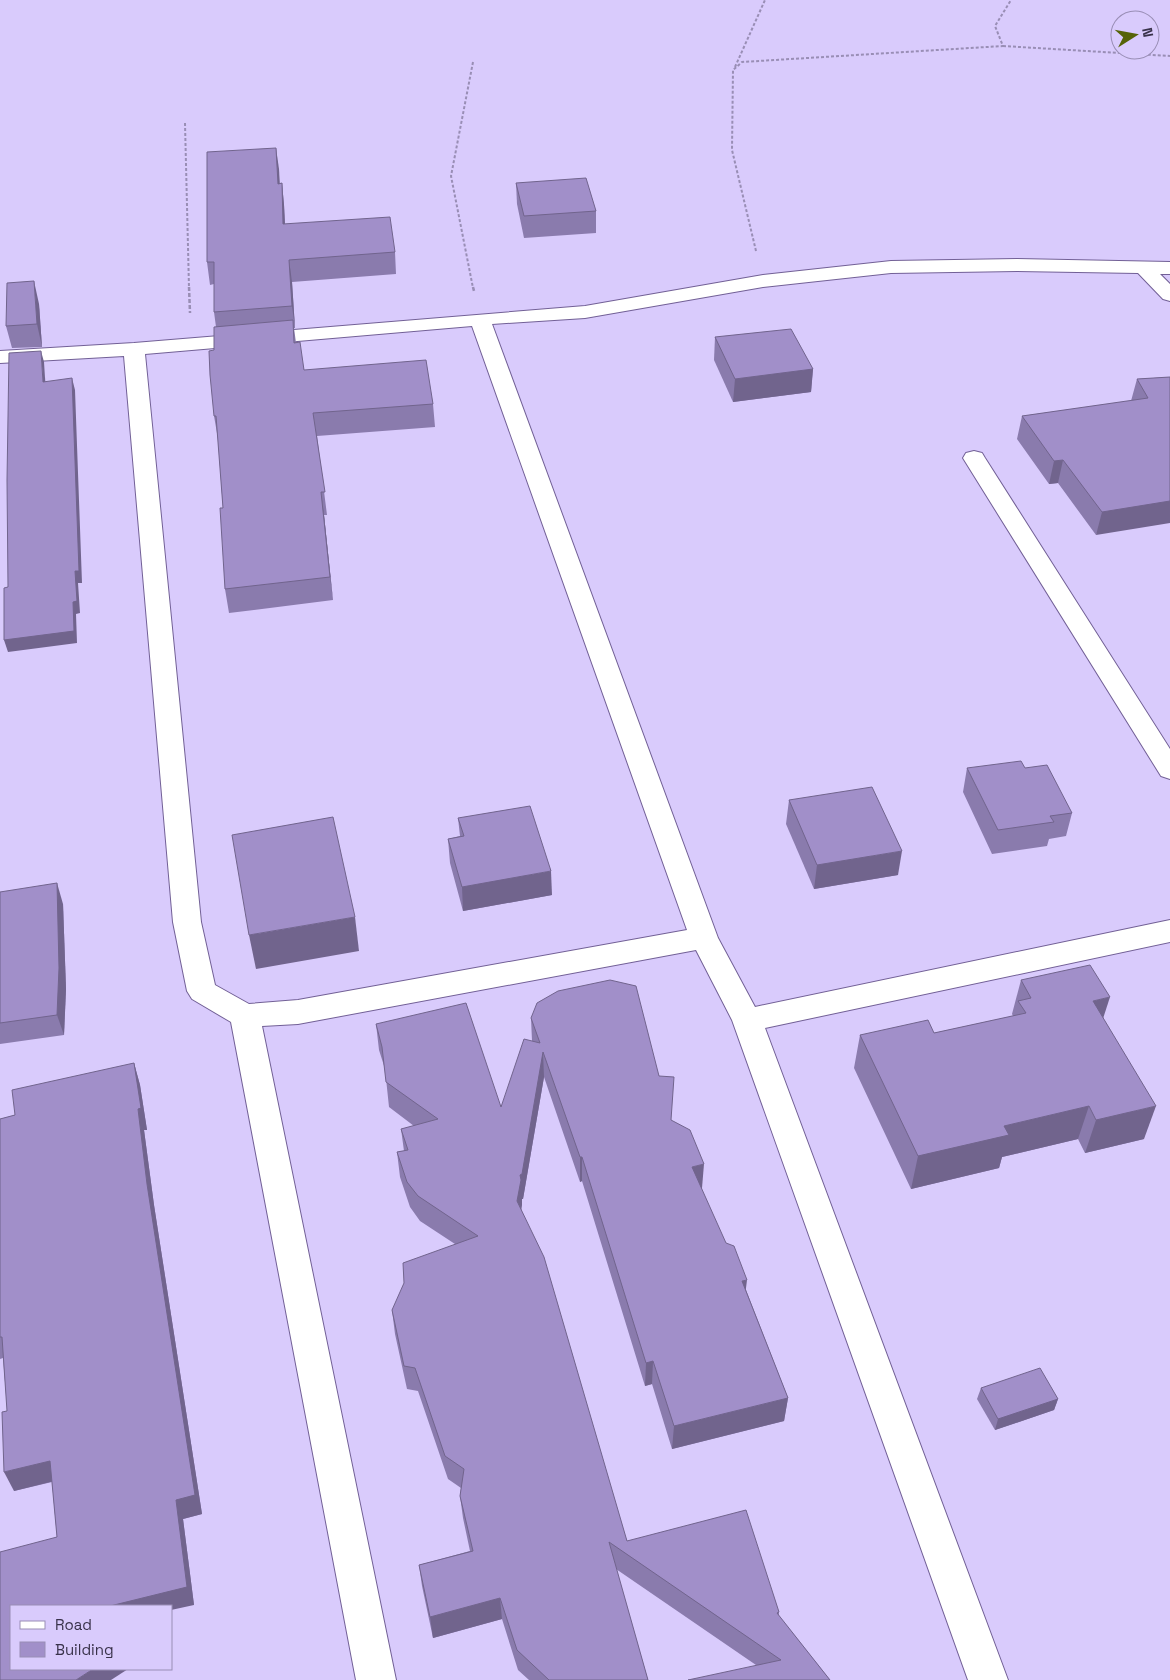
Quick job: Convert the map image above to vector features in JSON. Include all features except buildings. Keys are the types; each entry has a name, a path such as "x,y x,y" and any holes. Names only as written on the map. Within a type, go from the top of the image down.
{"street":[{"path":"0,357 134,349 480,318 585,312 763,281 819,273 891,267 1017,265 1170,268"},
{"path":"1144,268 1170,295"},
{"path":"480,318 704,938 747,1020 988,1680"},
{"path":"134,349 187,922 202,991 245,1016 298,1012 704,938"},
{"path":"974,458 1170,770"},
{"path":"747,1020 1170,930"},
{"path":"245,1016 376,1680"}],"path":[{"path":"763,281 732,150 733,70 765,0"},
{"path":"1003,46 995,26 1011,0"},
{"path":"733,70 742,62 1003,46 1170,56"},
{"path":"473,62 451,176 480,318"},
{"path":"185,123 191,344"}]}
